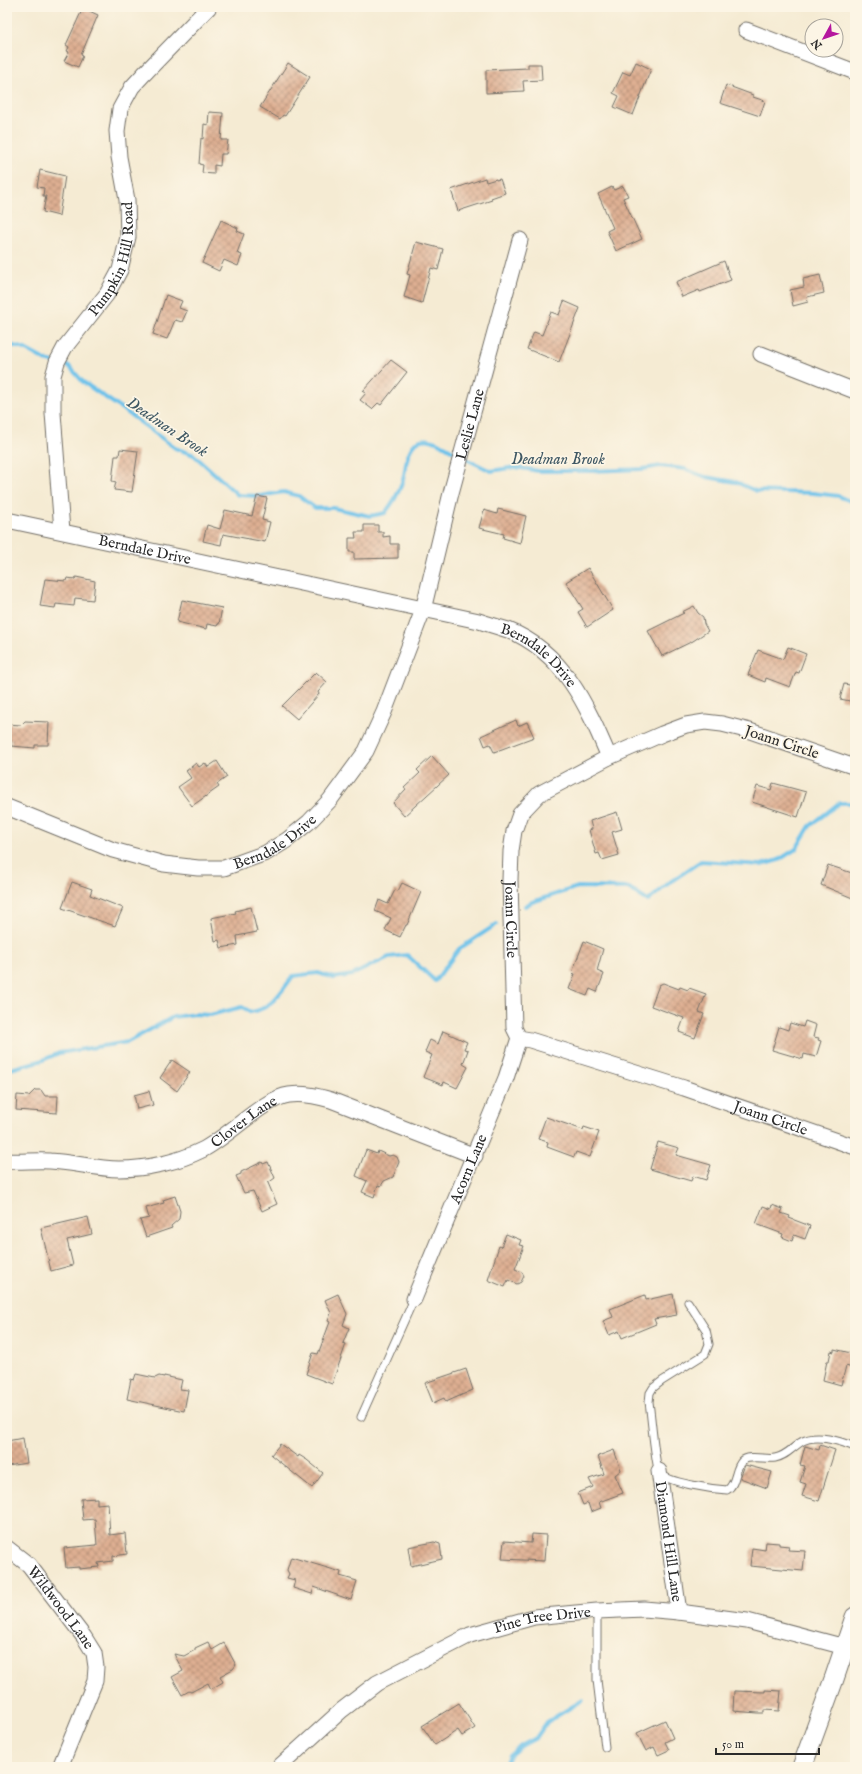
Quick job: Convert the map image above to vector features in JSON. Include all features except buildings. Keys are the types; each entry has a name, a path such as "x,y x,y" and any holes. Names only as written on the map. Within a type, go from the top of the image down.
{"street":[{"name":"Pumpkin Hill Road","path":"62,531 53,413 53,376 57,362 65,347 107,294 120,270 128,237 126,200 119,157 117,131 120,109 132,87 209,7"},
{"path":"746,30 855,72"},
{"name":"Leslie Lane","path":"423,610 463,445 520,240"},
{"path":"761,354 855,391"},
{"name":"Berndale Drive","path":"7,520 479,621 509,631 531,642 551,658 569,678 582,699 609,757"},
{"name":"Berndale Drive","path":"7,808 113,850 164,864 198,868 224,868 266,853 287,840 309,822 330,800 366,751 384,712 423,610"},
{"name":"Joann Circle","path":"855,767 750,731 722,724 705,722 686,725 609,757 539,794 520,814 514,831 511,851 510,880 514,1028 519,1038 530,1040 684,1088 855,1147"},
{"name":"Acorn Lane","path":"414,1299 506,1078 519,1038"},
{"name":"Clover Lane","path":"7,1161 49,1161 119,1169 146,1167 182,1158 200,1151 214,1143 266,1105 288,1095 311,1095 332,1100 474,1156"},
{"name":"Diamond Hill Lane","path":"659,1471 679,1612"},
{"name":"Wildwood Lane","path":"7,1548 29,1565 80,1631 94,1653 96,1667 95,1681 60,1767"},
{"name":"Pine Tree Drive","path":"279,1767 342,1710 377,1683 470,1635 534,1617 597,1611 644,1609 679,1612 747,1621 845,1647"},
{"path":"802,1767 855,1617"}],"lane":[{"path":"361,1417 414,1299"},
{"path":"688,1302 706,1330 709,1344 705,1354 662,1380 653,1388 650,1394 649,1402 659,1471 664,1476 694,1486 727,1490 732,1486 741,1461 745,1459 780,1457 808,1440 833,1440 855,1447"},
{"path":"597,1611 597,1680 605,1747"}],"waterway":[{"name":"Deadman Brook","path":"7,344 25,349 45,360 69,366 83,382 175,448 194,455 238,495 260,496 283,492 299,496 315,508 333,508 370,516 385,513 392,503 402,483 408,456 412,447 417,442 423,440 437,442 458,454"},
{"name":"Deadman Brook","path":"464,458 491,471 515,467 538,471 589,471 643,469 661,466 685,469 706,477 736,482 756,491 813,493 838,496 855,503"},
{"path":"525,906 532,902 578,887 628,888 648,901 670,882 701,861 761,865 779,860 796,849 810,826 839,803 855,803"},
{"path":"7,1070 43,1060 59,1053 128,1042 173,1017 195,1014 210,1015 242,1007 251,1012 258,1010 270,1004 293,976 318,973 334,978 352,975 389,957 407,955 435,981 459,949 497,924"},
{"path":"505,1767 510,1755 521,1746 536,1738 547,1722 583,1700"}]}
